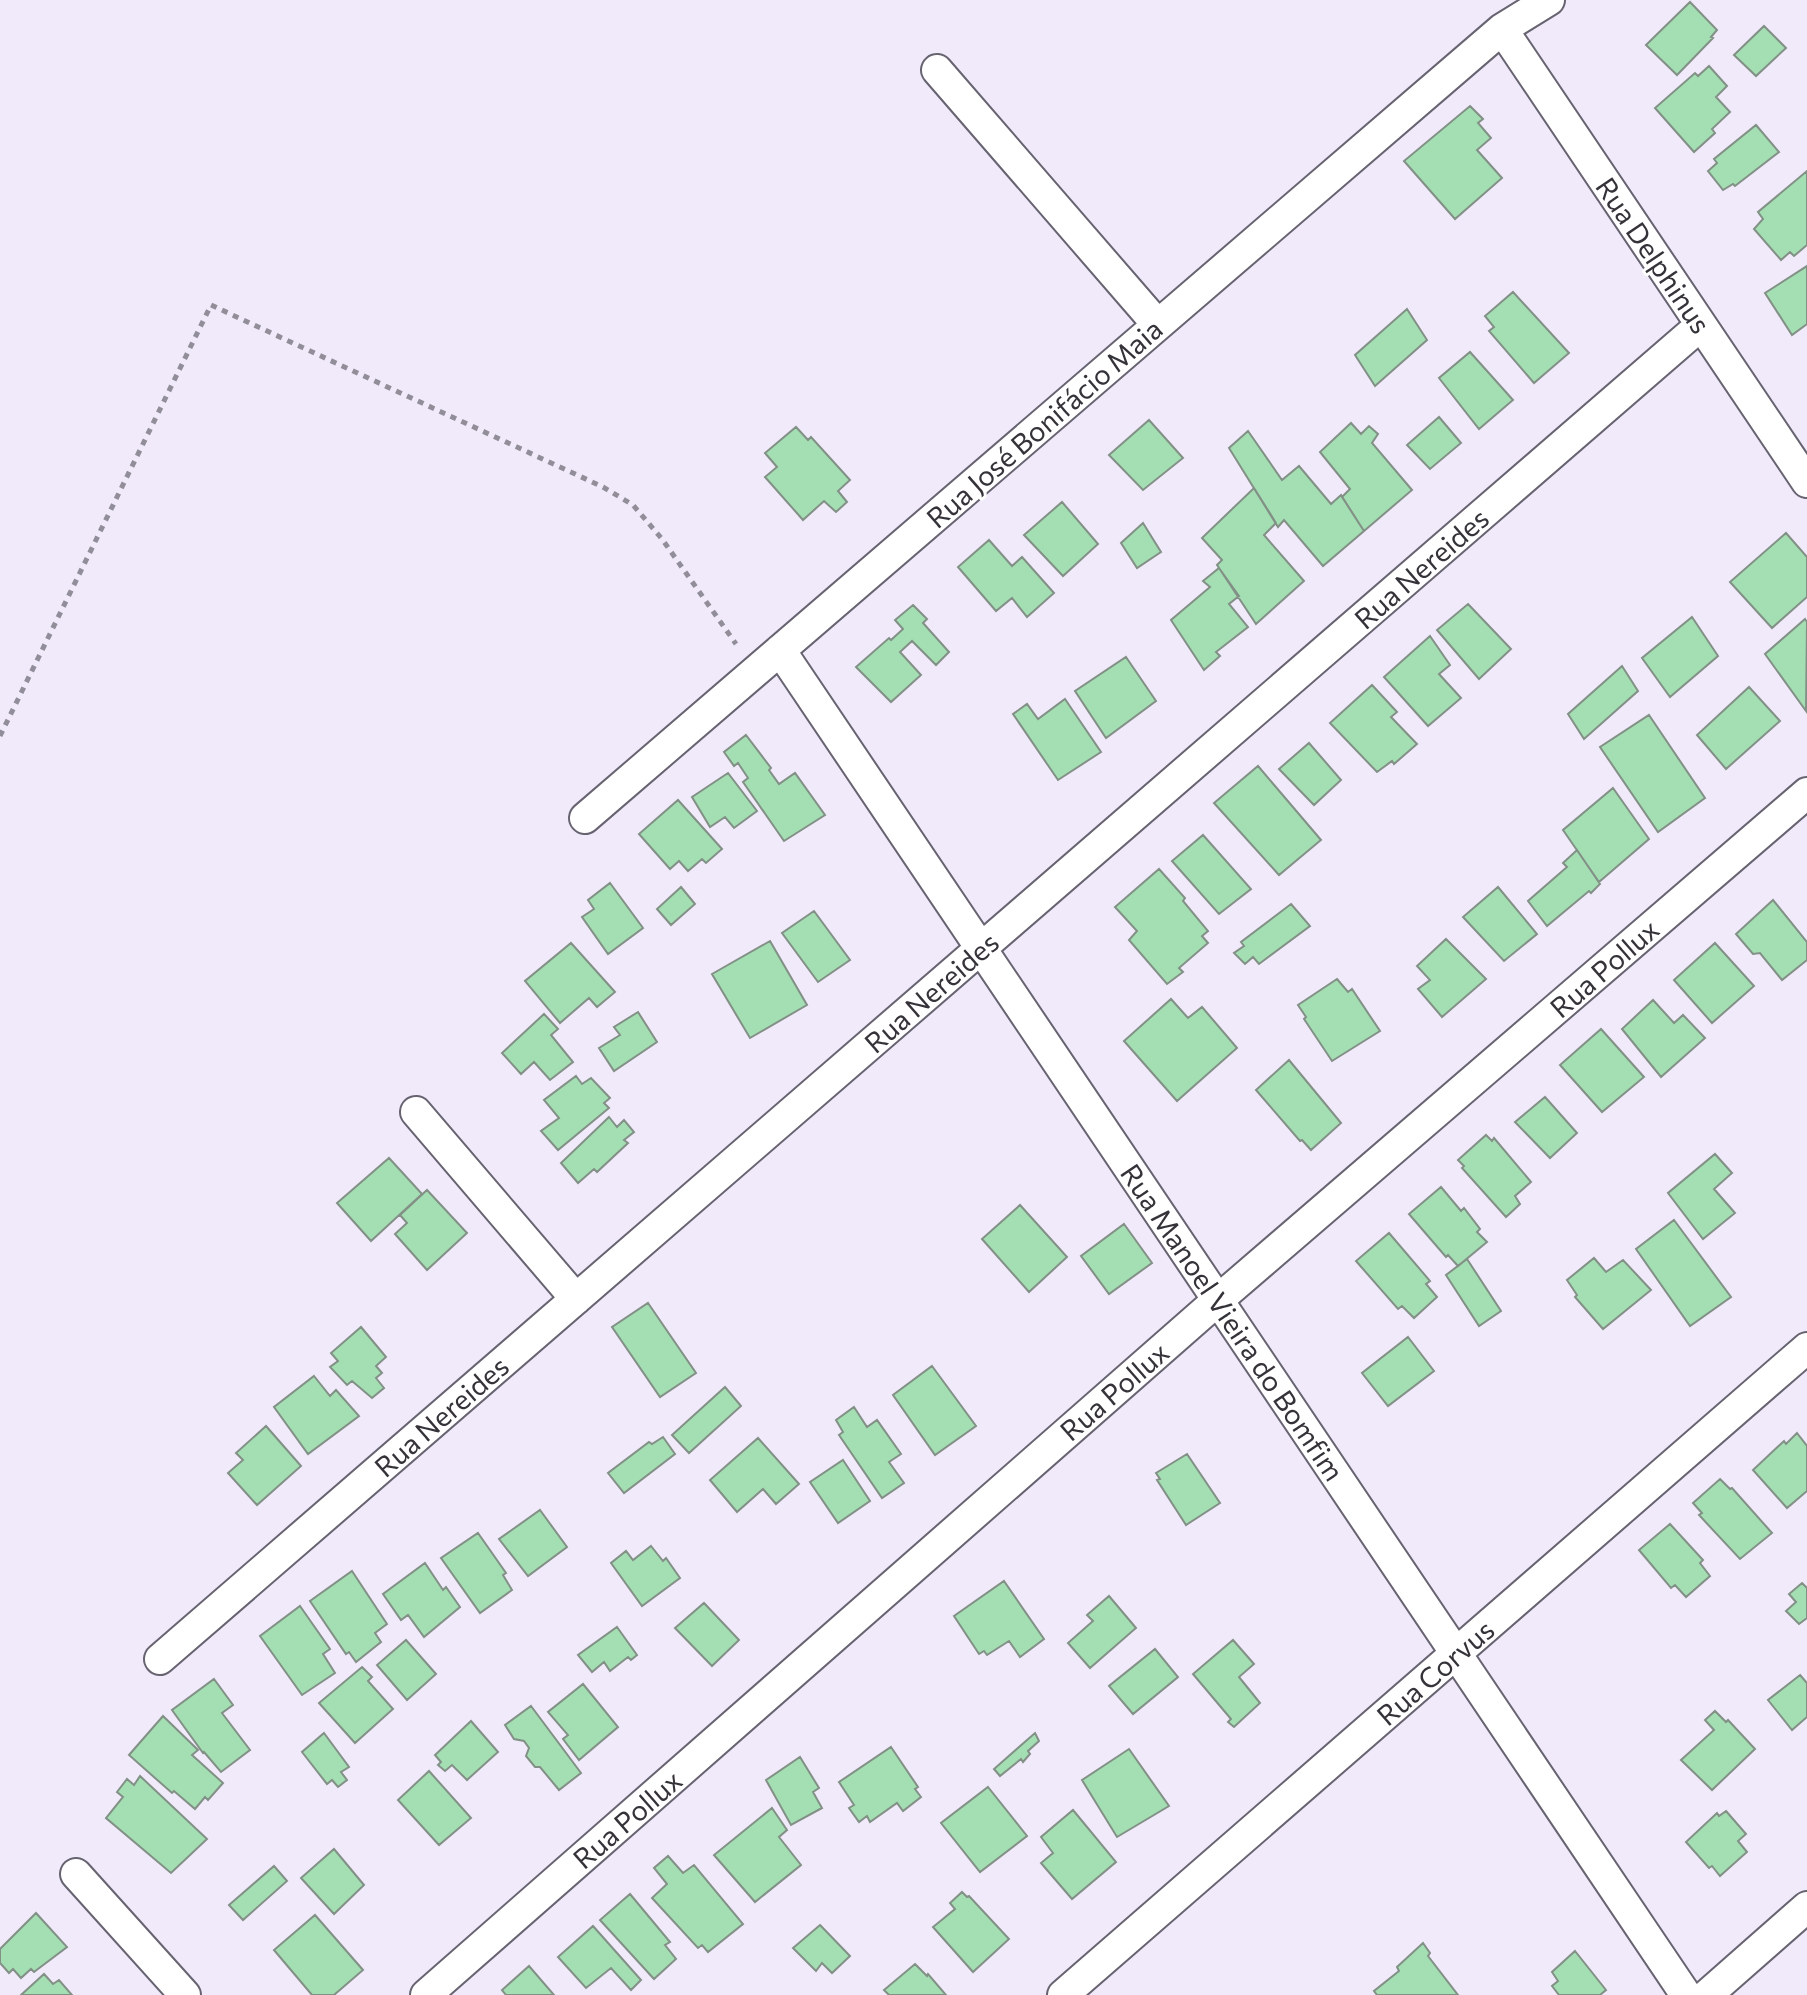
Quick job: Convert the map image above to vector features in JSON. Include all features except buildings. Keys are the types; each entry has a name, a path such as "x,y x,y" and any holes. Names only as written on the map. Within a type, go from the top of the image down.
{"street":[{"name":"Rua José Bonifácio Maia","path":"585,818 1502,29 1549,0"},
{"name":"Rua Delphinus","path":"1502,29 1807,482"},
{"path":"937,70 1158,325"},
{"name":"Rua Nereides","path":"160,1659 1701,325"},
{"name":"Rua Manoel Vieira do Bomfim","path":"780,650 1686,1995"},
{"name":"Rua Pollux","path":"426,1995 1218,1300 1807,793"},
{"path":"416,1112 576,1299"},
{"name":"Rua Corvus","path":"1063,1995 1807,1348"},
{"path":"76,1874 185,1995"},
{"path":"1707,1995 1807,1907"}],"path":[{"path":"0,736 211,305 603,487 633,505 662,539 755,672"}]}
